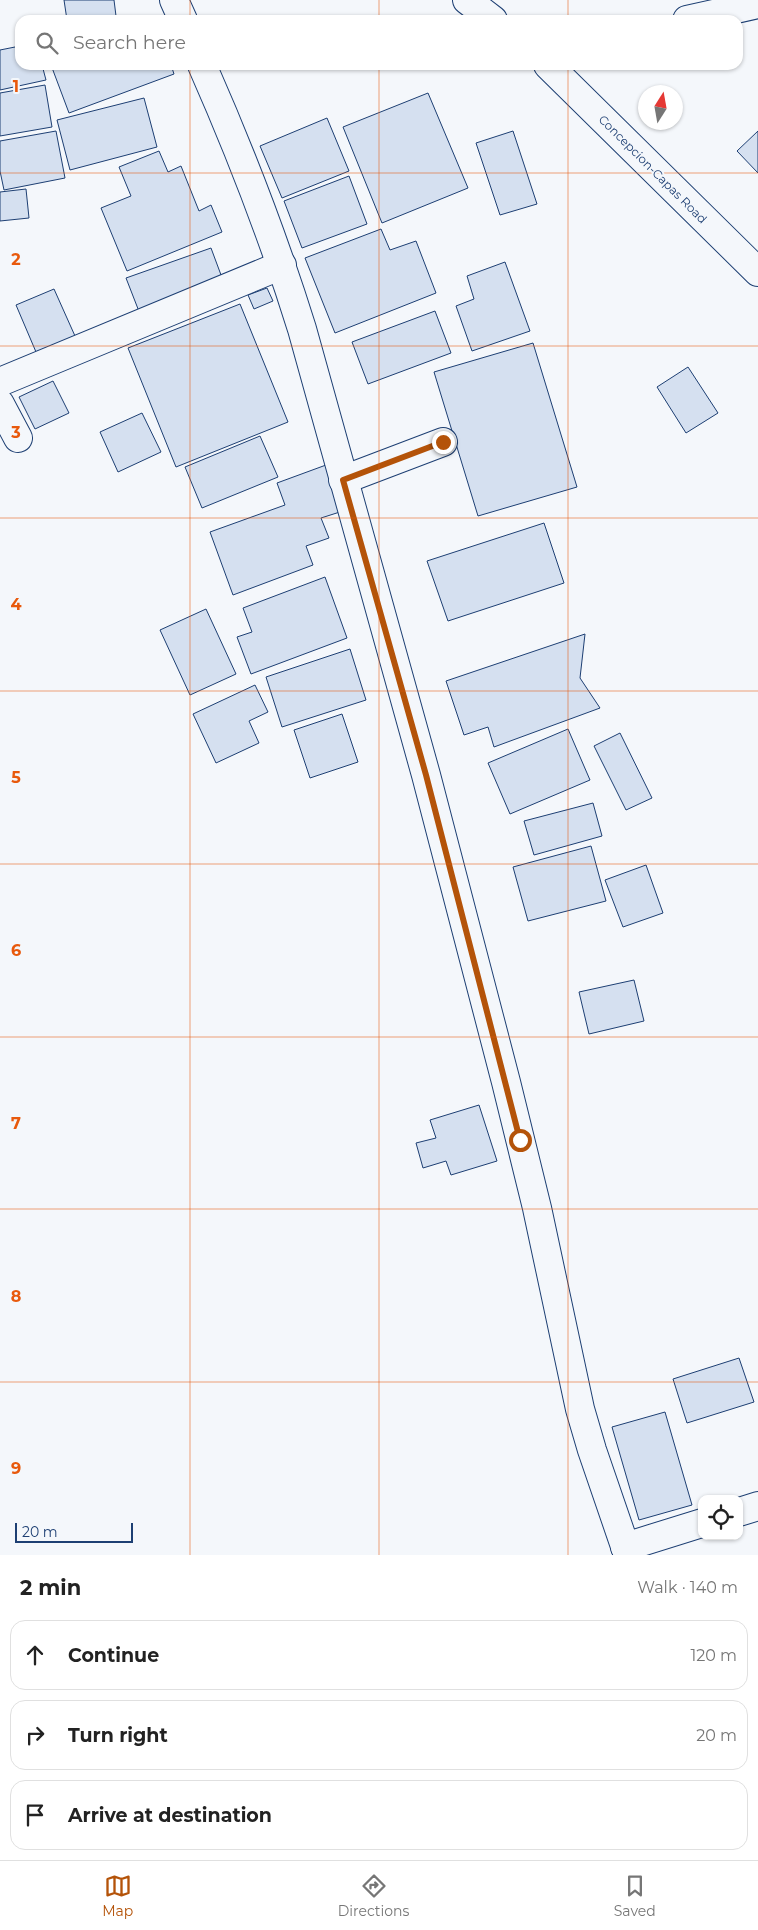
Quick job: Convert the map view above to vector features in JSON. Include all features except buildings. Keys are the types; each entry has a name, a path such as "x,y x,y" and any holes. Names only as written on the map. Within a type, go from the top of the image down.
{"street":[{"path":"174,0 180,15"},
{"path":"467,0 486,15"},
{"path":"709,15 758,4"},
{"path":"204,70 230,128 282,265 311,362 426,775 506,1082 537,1208 580,1409 592,1450 627,1551 698,1524"},
{"name":"Concepcion-Capas Road","path":"553,70 758,272"},
{"path":"0,382 282,265"},
{"path":"0,404 18,438"},
{"path":"343,480 443,442"},
{"path":"743,1511 758,1506"}],"route":[{"path":"443,442 343,480 426,775 520,1140"}]}
